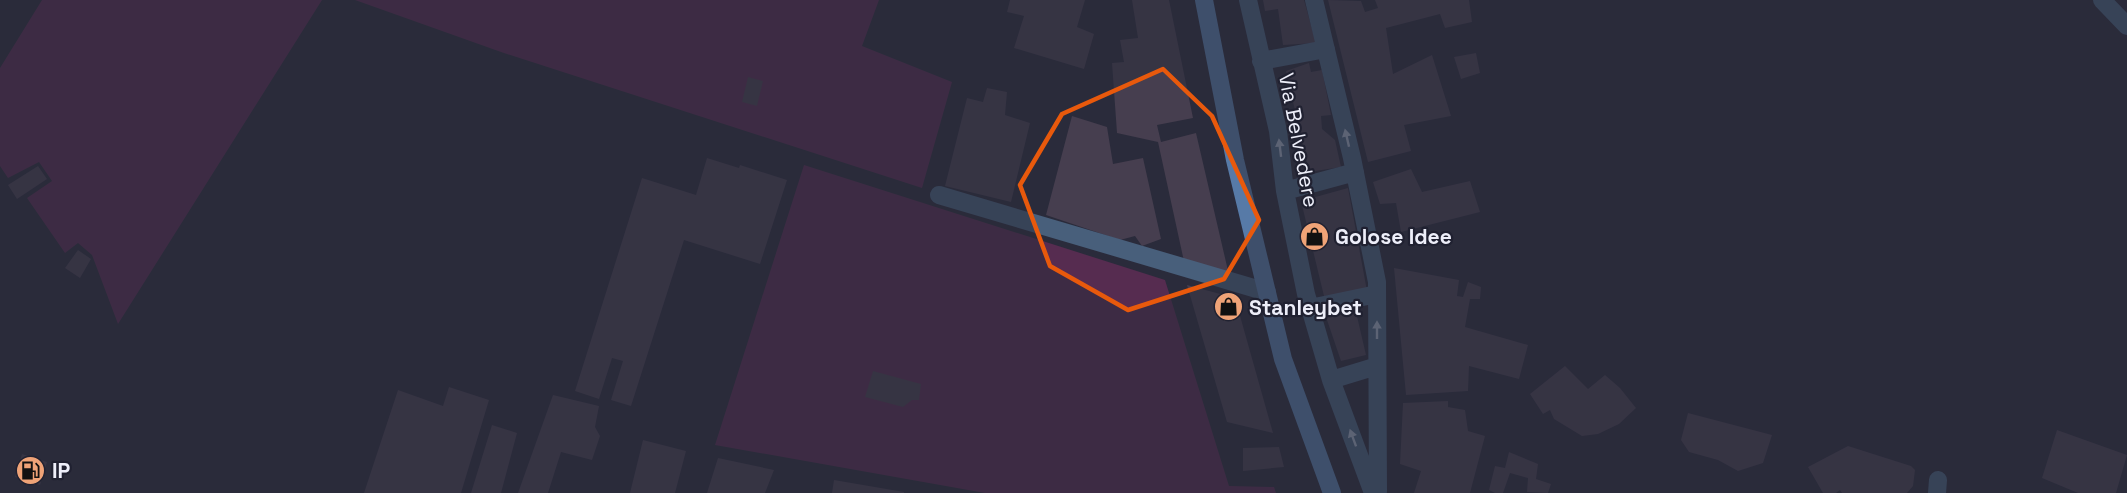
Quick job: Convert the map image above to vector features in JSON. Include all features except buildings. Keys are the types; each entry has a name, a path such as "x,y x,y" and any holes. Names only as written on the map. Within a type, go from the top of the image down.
{"main road":[{"path":"1204,0 1235,160 1283,359 1332,493"}],"street":[{"name":"Via Belvedere","path":"1248,0 1278,131 1285,191 1310,308 1331,380 1373,493"},
{"path":"1314,0 1377,282 1378,493"},
{"path":"2102,0 2127,26"},
{"path":"1261,61 1326,49"},
{"path":"1285,191 1354,172"},
{"path":"939,195 1267,292"},
{"path":"1310,308 1377,294"},
{"path":"1331,380 1377,366"}],"highlighted area":[{"path":"1163,69 1212,116 1259,220 1224,279 1128,310 1050,266 1020,185 1062,114"}],"shaded area":[{"path":"42,0 322,0 118,324 92,255 78,243 65,253 27,198 52,181 39,162 8,178 0,166 0,68"},
{"path":"355,0 879,0 862,46 952,82 922,188 501,52"},
{"path":"804,165 1165,280 1229,486 1274,487 1276,493 985,493 715,445"}],"place":[{"name":"Golose Idee","path":"1314,236"},
{"name":"Stanleybet","path":"1228,307"},
{"name":"IP","path":"31,470"}]}
